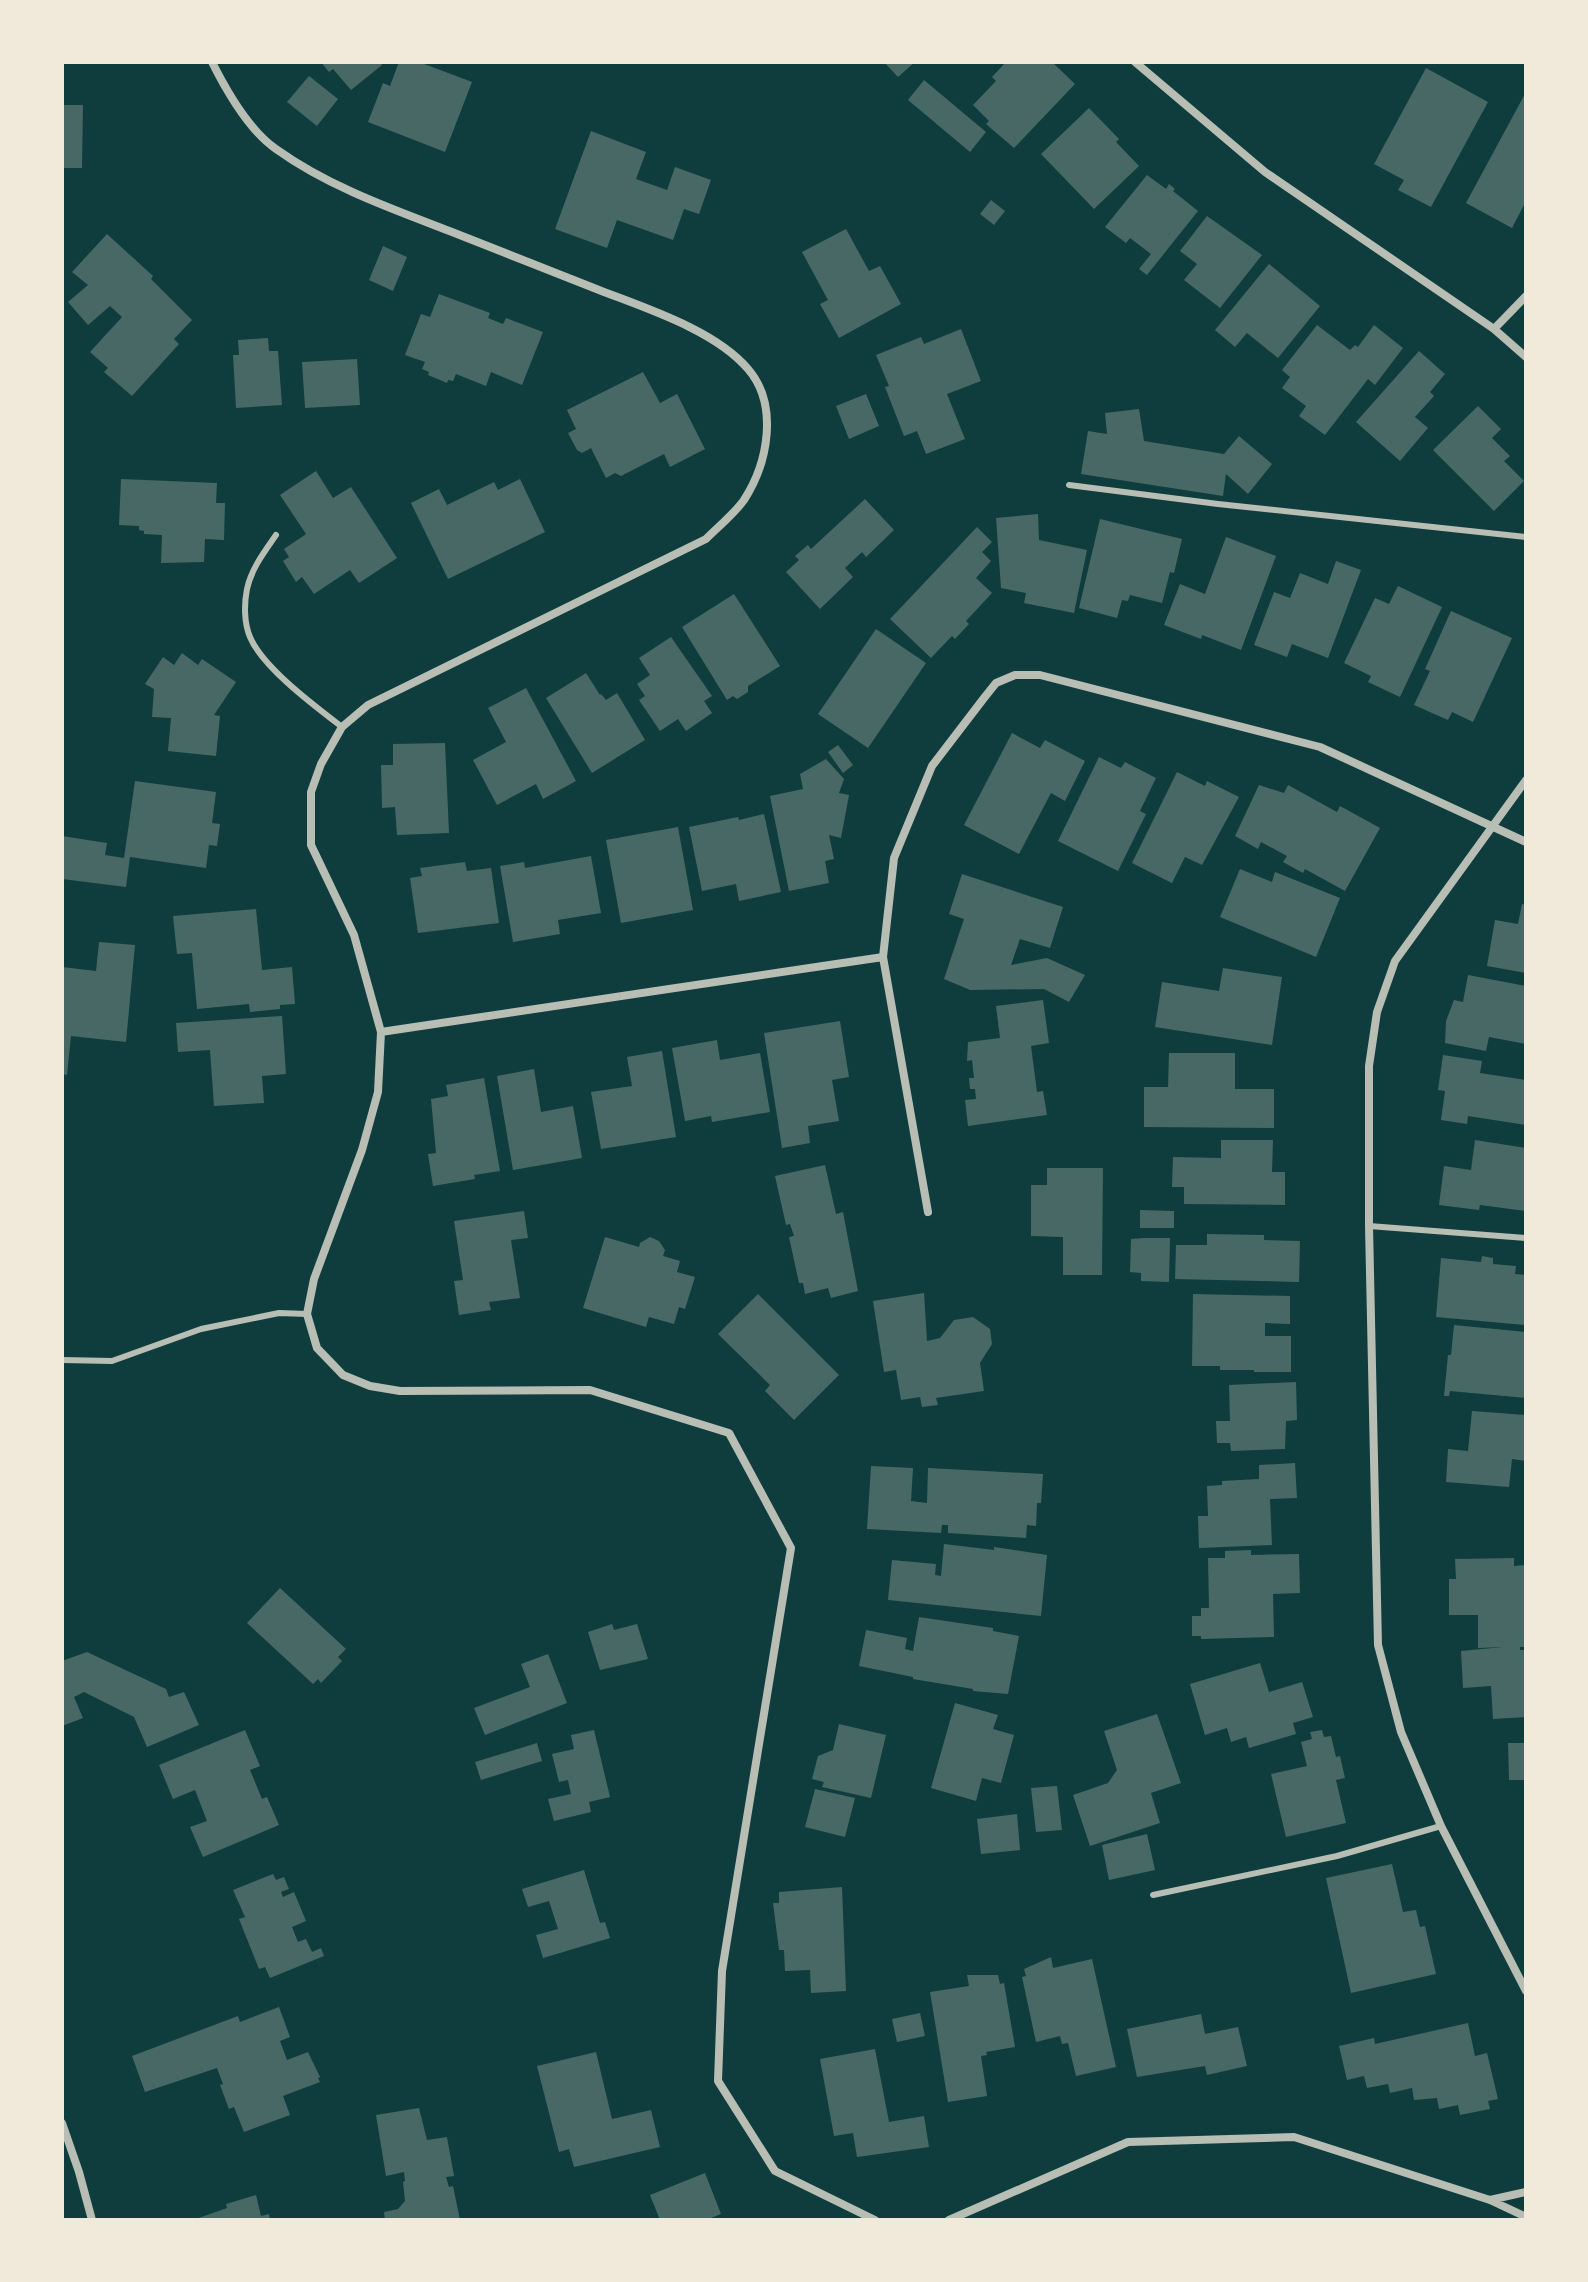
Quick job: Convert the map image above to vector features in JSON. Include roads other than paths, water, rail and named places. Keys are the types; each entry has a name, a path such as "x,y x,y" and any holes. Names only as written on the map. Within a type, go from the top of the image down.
{"street":[{"path":"212,62 228,96 273,147 317,176 409,216 678,320 720,346 748,369 764,395 767,434 760,471 742,502 706,539 368,705 342,727 321,764 311,792 311,845 354,935 381,1032 378,1092 362,1150 314,1279 307,1314 317,1348 343,1375 370,1386 400,1391 590,1390 729,1433 791,1548 722,1971 718,2081 775,2171 875,2220"},
{"path":"1135,62 1265,172 1494,329 1526,357"},
{"path":"1494,329 1526,296"},
{"path":"928,1212 883,957 894,858 932,766 996,683 1015,675 1040,675 1320,747 1526,842"},
{"path":"1526,780 1395,961 1377,1012 1369,1066 1369,1226 1378,1645 1401,1732 1441,1826 1526,1991"},
{"path":"381,1032 883,957"},
{"path":"62,2123 92,2220"},
{"path":"949,2220 1128,2142 1294,2137 1490,2200 1526,2217"},
{"path":"1490,2200 1526,2192"}],"lane":[{"path":"1069,485 1526,537"},
{"path":"276,535 258,561 247,587 245,614 249,634 255,647 277,671 342,727"},
{"path":"1369,1226 1526,1238"},
{"path":"62,1360 112,1361 201,1329 279,1313 307,1314"},
{"path":"1153,1895 1337,1856 1441,1826"}]}
